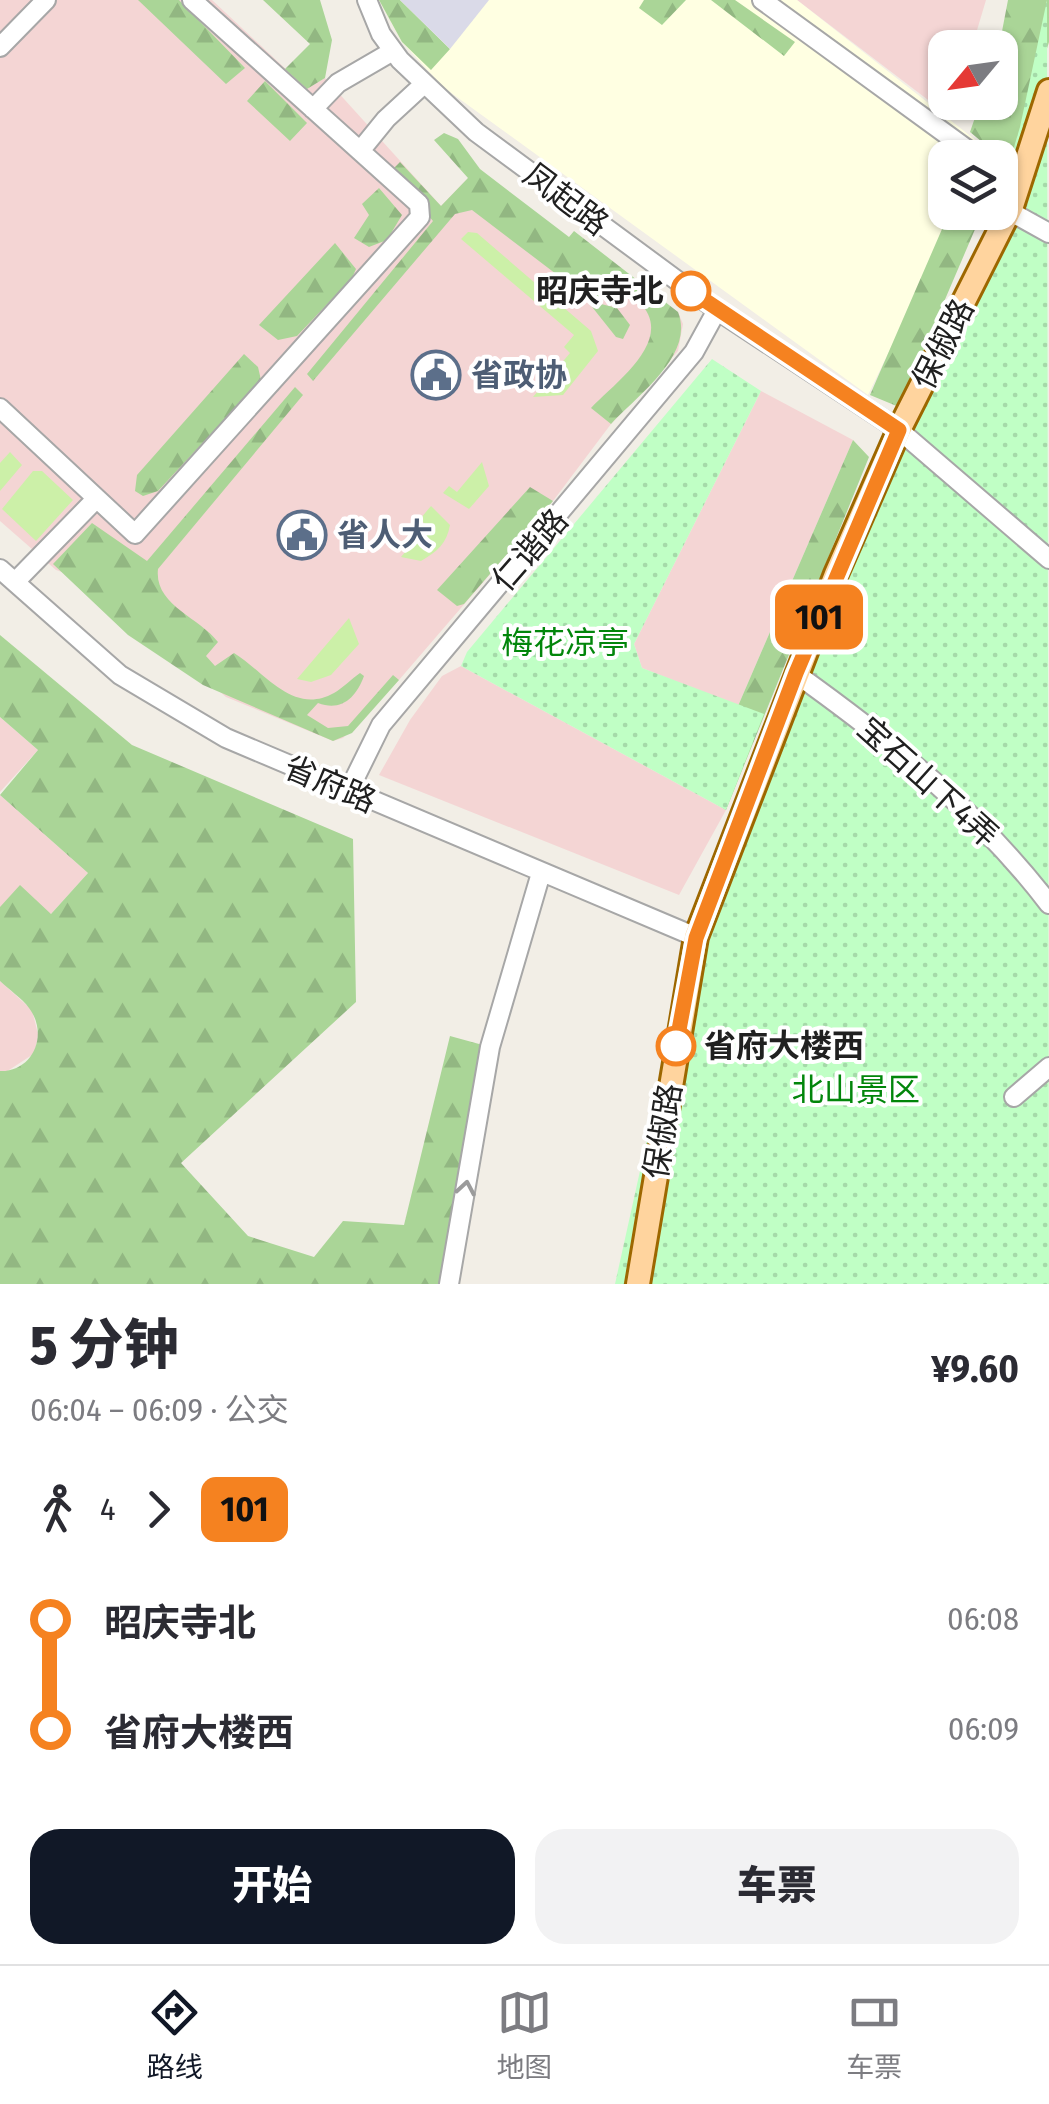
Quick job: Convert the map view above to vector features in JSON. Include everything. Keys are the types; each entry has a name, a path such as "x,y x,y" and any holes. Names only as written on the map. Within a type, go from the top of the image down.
{"main road":[{"name":"保俶路","path":"1018,160 1049,91"},
{"name":"保俶路","path":"638,1284 696,938 796,673 899,430 1000,230"}],"street":[{"path":"0,47 46,0"},
{"path":"0,408 94,500 136,534 420,217 418,204 192,0"},
{"name":"凤起路","path":"367,0 394,52 476,132 716,310 899,430 1049,560"},
{"path":"762,0 954,140"},
{"path":"313,109 338,83 394,52"},
{"path":"360,152 386,119 424,84"},
{"path":"1018,216 1049,233"},
{"name":"仁谐路","path":"348,792 382,725 612,454 694,352 716,310"},
{"path":"15,582 94,500"},
{"name":"省府路","path":"0,568 120,676 226,738 696,938"},
{"name":"宝石山下4弄","path":"796,673 911,760 1017,862 1049,904"},
{"path":"449,1284 490,1047 541,874"},
{"path":"1014,1097 1049,1067"}],"shaded area":[{"path":"0,0 212,0 307,89 325,78 441,206 469,177 678,312 683,324 678,351 611,424 553,501 399,680 343,738 333,741 226,697 97,584 56,570 0,521"},
{"path":"379,0 797,0 928,103 928,120 950,120 976,140 928,140 928,230 948,230 868,395 443,87 402,42"},
{"path":"400,0 489,0 450,49"},
{"path":"797,0 986,0 977,30 928,30 928,100"},
{"path":"761,391 853,440 738,706 642,668 634,644"},
{"path":"461,666 726,810 679,895 379,775 410,720 442,676"},
{"path":"0,717 38,750 0,792"},
{"path":"0,795 88,873 51,914 0,907"},
{"path":"0,981 32,1010 38,1034 35,1053 6,1072 0,1071"}],"green space":[{"path":"138,0 179,0 245,68 226,84"},
{"path":"263,0 320,0 332,40 325,78 307,89 285,69 310,44"},
{"path":"379,0 400,0 450,49 431,70 402,42"},
{"path":"644,0 686,0 662,25 639,8"},
{"path":"711,0 735,0 795,42 784,56"},
{"path":"1008,0 1049,0 1049,42 1018,143 1018,140 980,140 970,132 974,120 1018,120 1018,30 1002,30"},
{"name":"北山景区","path":"1047,0 1049,1284 615,1284 686,963 749,766 784,677 928,368 987,230 1018,230 1016,140"},
{"path":"265,81 307,123 290,141 247,101"},
{"path":"444,133 458,139 480,169 569,237 574,231 678,312 679,344 671,359 611,424 591,408 639,359 651,331 649,316 625,291 597,289 601,304 617,308 630,325 623,339 616,337 581,293 472,210 455,214 313,381 307,374 433,221 390,172 400,162 441,206 468,178 434,140"},
{"path":"379,188 402,215 387,240 369,247 354,238 369,215 362,204"},
{"path":"942,230 975,230 899,407 870,395"},
{"path":"468,232 477,233 591,331 598,351 563,395 533,397 570,353 564,347 574,335 461,239"},
{"path":"335,243 356,269 352,278 297,336 278,340 259,325"},
{"path":"244,354 258,367 261,380 158,491 143,496 135,491 137,475"},
{"name":"梅花凉亭","path":"712,359 761,391 634,644 642,668 764,714 726,810 461,666 467,652"},
{"path":"295,387 303,395 158,569 159,581 170,601 218,642 206,656 215,666 234,653 280,689 305,699 319,699 360,673 364,676 347,701 334,706 318,703 307,715 328,728 348,726 393,675 399,680 352,733 333,741 203,685 128,635 53,564 92,523 147,561"},
{"path":"853,440 869,457 726,810 690,788 738,706"},
{"path":"10,452 22,465 0,491 0,463"},
{"path":"482,462 489,486 469,509 443,493 449,486 457,492"},
{"path":"33,471 42,471 73,500 36,541 2,509"},
{"path":"530,487 553,501 464,604 457,606 437,590"},
{"path":"431,506 450,525 444,542 421,561 401,557 427,526 420,519"},
{"path":"349,618 359,644 331,675 311,682 297,679"},
{"path":"0,635 132,745 353,839 356,1002 181,1163 248,1236 314,1257 343,1221 404,1225 450,1036 490,1047 449,1284 0,1284 0,1071 12,1070 29,1058 38,1029 29,1008 0,981 0,907 20,885 51,914 88,873 0,795 38,750 0,717"}],"bus line":[{"name":"101","path":"676,1046 696,938 796,673 899,430 691,291"}],"place":[{"name":"昭庆寺北","path":"691,291"},
{"name":"省政协","path":"436,375"},
{"name":"省人大","path":"302,535"},
{"name":"省府大楼西","path":"676,1046"}]}
